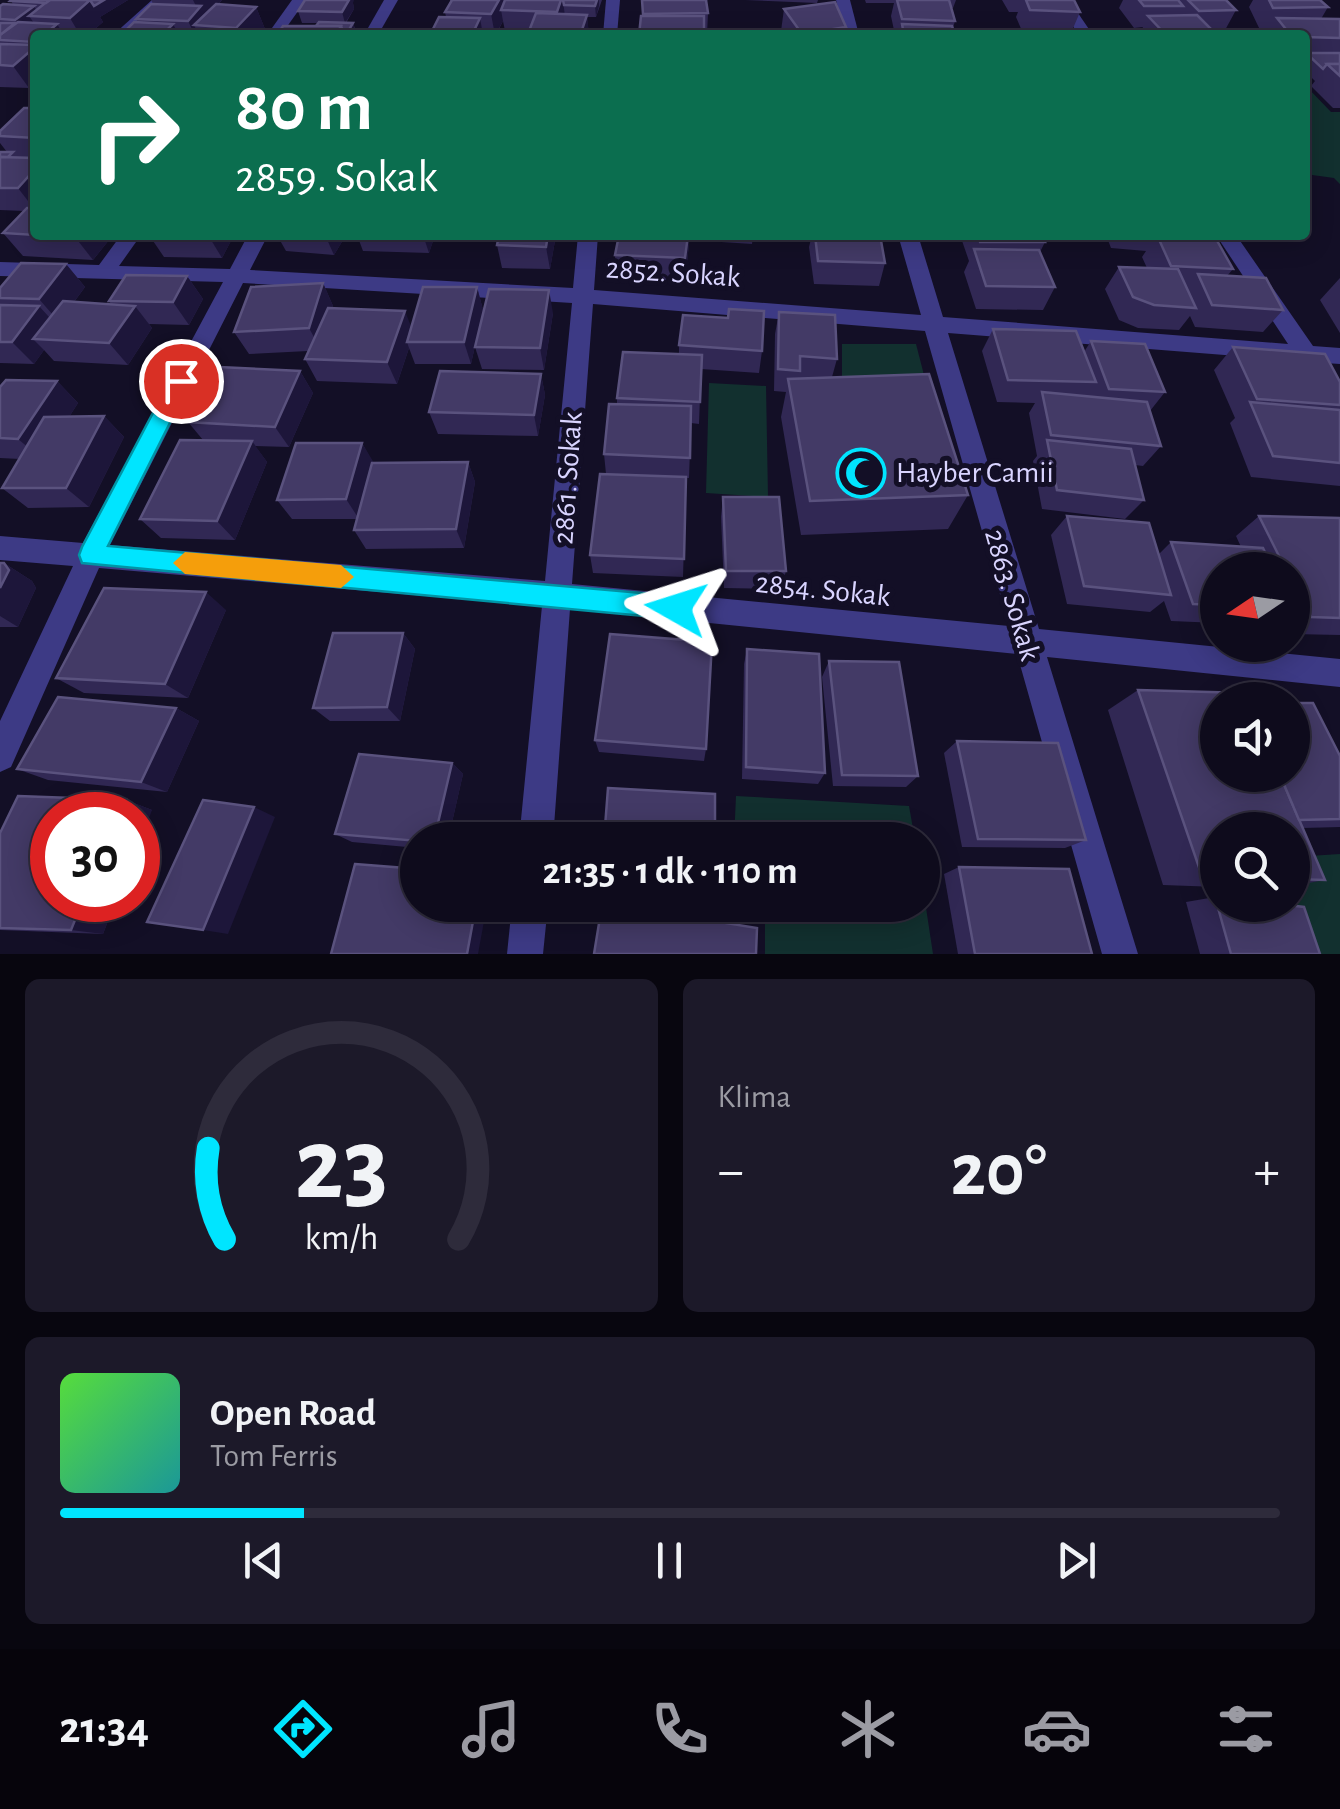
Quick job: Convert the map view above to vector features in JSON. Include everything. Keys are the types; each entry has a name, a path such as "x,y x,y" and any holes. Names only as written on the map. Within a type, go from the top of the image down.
{"street":[{"path":"126,30 160,0"},
{"path":"278,30 299,0"},
{"path":"374,30 390,0"},
{"path":"610,30 613,0"},
{"path":"842,0 851,30"},
{"path":"1062,0 1083,30"},
{"path":"105,271 127,240"},
{"path":"0,756 91,555 255,240"},
{"name":"2861. Sokak","path":"538,822 587,240"},
{"name":"2863. Sokak","path":"909,240 1120,954"},
{"path":"1230,240 1340,403"},
{"name":"2852. Sokak","path":"0,269 235,276 581,296 1340,356"},
{"name":"2854. Sokak","path":"0,548 559,595 1340,673"},
{"path":"525,954 528,922"}],"green space":[{"path":"1310,90 1331,112 1340,112 1340,184 1334,178 1310,175"},
{"path":"842,344 916,344 933,410 842,383"},
{"path":"709,383 766,386 768,497 706,493"},
{"path":"736,796 909,806 912,822 735,822"},
{"path":"1340,854 1340,954 1310,954 1298,922 1310,922 1310,856"},
{"path":"765,922 928,922 933,954 765,954"}],"building":[{"path":"11,0 50,0 46,3 10,1"},
{"path":"49,0 90,0 70,18 29,16"},
{"path":"305,0 349,0 342,12 298,11"},
{"path":"452,0 499,0 491,14 445,12"},
{"path":"505,0 561,0 557,12 501,10"},
{"path":"563,0 597,0 595,6 564,5"},
{"path":"642,0 706,0 708,13 643,14"},
{"path":"897,0 949,0 955,21 902,19"},
{"path":"1026,0 1074,0 1080,12 1030,10"},
{"path":"1139,0 1178,0 1183,6 1144,6"},
{"path":"1188,0 1226,0 1236,10 1199,11"},
{"path":"1269,0 1320,0 1328,7 1273,8"},
{"path":"835,2 846,27 799,30 784,9"},
{"path":"3,4 34,6 15,20 0,19"},
{"path":"151,4 201,6 188,21 136,19"},
{"path":"216,4 256,7 236,28 194,25"},
{"path":"536,13 587,15 582,30 529,30"},
{"path":"1197,15 1212,30 1161,30 1148,16"},
{"path":"641,16 704,16 704,30 640,30"},
{"path":"439,17 480,18 474,30 432,30"},
{"path":"1277,18 1340,19 1340,38 1310,37 1310,30 1282,30 1285,28"},
{"path":"18,22 57,24 50,30 30,30 30,42 0,40 0,35"},
{"path":"134,22 173,24 167,30 126,30"},
{"path":"319,22 353,23 349,30 341,26 316,26"},
{"path":"0,23 15,23 0,35"},
{"path":"902,24 952,26 953,30 903,30"},
{"path":"283,26 341,26 339,30 280,30"},
{"path":"0,44 30,45 30,51 13,66 0,65"},
{"path":"1310,53 1340,53 1340,64 1327,64 1323,69"},
{"path":"1327,64 1340,64 1340,76"},
{"path":"24,108 30,108 30,138 0,136 0,131"},
{"path":"0,157 30,158 30,175 18,188 0,188"},
{"path":"27,208 30,208 30,235 3,233"},
{"path":"498,240 547,240 546,247 497,245"},
{"path":"618,240 687,240 685,258 615,255"},
{"path":"816,240 881,240 885,263 818,261"},
{"path":"979,240 1045,242 980,242"},
{"path":"1159,240 1217,240 1233,269 1171,266"},
{"path":"974,249 1039,250 1055,287 986,286"},
{"path":"21,263 66,264 39,299 0,298 0,288"},
{"path":"1119,267 1178,269 1196,308 1154,305 1133,297"},
{"path":"1198,274 1266,278 1283,310 1212,305"},
{"path":"126,275 187,276 173,302 109,301"},
{"path":"323,283 309,328 234,332 251,287"},
{"path":"423,287 477,287 464,342 407,342"},
{"path":"489,289 549,290 540,348 475,347"},
{"path":"63,301 135,306 109,343 33,339"},
{"path":"0,305 39,306 12,342 0,342"},
{"path":"328,308 405,311 387,362 305,359"},
{"path":"729,309 764,311 762,351 679,345 683,315 728,318"},
{"path":"779,312 835,315 837,359 800,356 800,371 778,369"},
{"path":"993,329 1076,331 1096,382 1008,380"},
{"path":"1091,341 1145,344 1165,392 1109,389"},
{"path":"1233,347 1325,354 1340,382 1340,405 1257,399"},
{"path":"623,352 702,355 700,402 617,398"},
{"path":"219,367 300,371 275,427 188,422"},
{"path":"440,371 541,374 534,415 429,412"},
{"path":"929,374 968,495 810,501 788,379"},
{"path":"6,380 57,381 18,439 0,438 0,387"},
{"path":"1042,392 1147,402 1161,446 1051,435"},
{"path":"1250,402 1340,410 1340,463 1273,456"},
{"path":"609,404 691,406 690,458 604,454"},
{"path":"104,416 66,488 2,488 44,417"},
{"path":"180,440 252,441 217,521 140,519"},
{"path":"1047,440 1131,449 1144,500 1057,490"},
{"path":"296,443 362,443 346,499 277,500"},
{"path":"468,462 456,529 354,530 372,463"},
{"path":"600,474 686,477 684,559 590,555"},
{"path":"723,497 779,497 786,571 726,571"},
{"path":"1067,516 1149,523 1171,595 1084,586"},
{"path":"1259,516 1340,518 1340,618 1310,615 1310,552 1277,552"},
{"path":"1171,542 1263,548 1265,552 1200,552 1200,604 1193,604"},
{"path":"0,563 9,570 0,588"},
{"path":"104,588 206,592 165,684 56,678"},
{"path":"333,633 403,633 387,707 313,708"},
{"path":"610,634 712,642 706,749 595,740"},
{"path":"747,649 819,654 825,773 746,767"},
{"path":"829,661 899,662 918,776 842,775"},
{"path":"1138,690 1200,692 1200,792 1287,792 1296,812 1200,812 1200,870"},
{"path":"58,697 176,708 141,782 17,769"},
{"path":"1313,703 1340,756 1340,819 1310,820 1310,812 1296,812 1287,792 1310,792"},
{"path":"957,741 1058,743 1086,840 978,839"},
{"path":"359,754 452,763 438,822 400,822 400,839 335,834"},
{"path":"608,788 715,794 715,822 605,822"},
{"path":"18,796 30,796 30,922 74,922 71,930 0,928 0,833"},
{"path":"203,800 254,807 203,930 147,922 160,922 160,894"},
{"path":"1310,845 1325,880 1310,880"},
{"path":"355,864 400,868 400,922 473,922 467,954 331,954"},
{"path":"959,867 1069,869 1092,954 975,954"},
{"path":"599,922 720,922 757,928 756,954 594,954"},
{"path":"1222,922 1309,922 1320,954 1231,954"}],"slow traffic":[{"path":"185,563 341,577"}],"place":[{"name":"Hayber Camii","path":"861,473"}],"route":[{"path":"181,381 91,555 676,608"}]}
